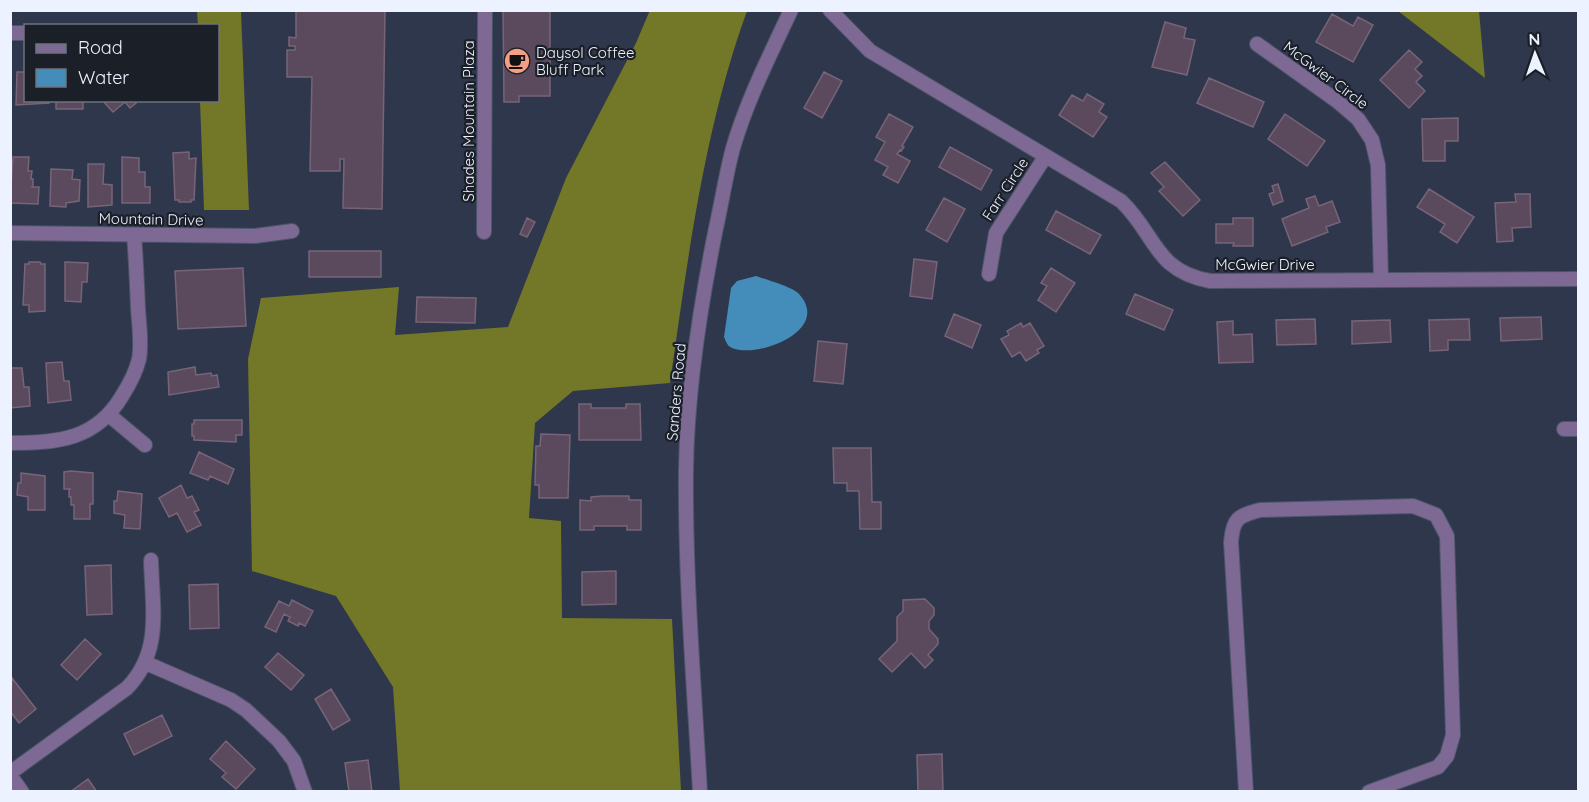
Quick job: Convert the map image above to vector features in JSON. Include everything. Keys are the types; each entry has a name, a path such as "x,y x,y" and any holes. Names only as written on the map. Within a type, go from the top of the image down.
{"street":[{"name":"Shades Mountain Plaza","path":"484,232 485,10"},
{"name":"Sanders Road","path":"700,792 688,565 686,470 688,420 701,306 733,149 752,95 791,10"},
{"name":"McGwier Drive","path":"830,10 870,51 1120,201 1137,218 1156,250 1167,263 1194,278 1210,281 1578,279"},
{"name":"McGwier Circle","path":"1257,44 1349,110 1367,130 1376,151 1378,165 1382,280"},
{"name":"Farr Circle","path":"989,274 996,233 1045,157"},
{"name":"Mountain Drive","path":"10,233 255,236 292,231"},
{"path":"10,442 49,442 73,438 105,420 129,383 139,357 140,333 134,235"},
{"path":"109,415 145,445"},
{"path":"1246,792 1231,542 1232,526 1241,515 1260,510 1413,506 1436,515 1447,536 1453,735 1447,756 1438,767 1369,792"},
{"path":"22,792 10,774 127,688 138,677 146,663 152,646 151,560"},
{"path":"146,663 231,700 246,710 279,741 294,761 305,792"}],"shaded area":[{"path":"650,10 747,11 719,101 708,148 691,241 670,383 573,391 535,423 529,518 561,521 562,618 672,619 681,791 400,791 393,687 336,596 252,571 248,359 261,298 399,287 395,335 508,327 566,178 636,43"},
{"path":"197,11 241,11 249,210 204,210 200,102 219,102 219,24 198,24"},
{"path":"1398,11 1479,11 1485,78"}],"water":[{"path":"756,276 796,291 807,307 806,319 799,330 788,339 773,345 758,349 732,348 724,337 731,288 737,281"}],"building":[{"path":"296,10 385,10 382,209 343,208 344,159 340,159 340,171 310,171 312,77 287,77 287,50 295,50 295,46 289,46 289,37 296,38"},
{"path":"503,10 550,10 550,96 519,96 519,102 504,102"},
{"path":"1332,14 1353,26 1358,17 1373,25 1353,62 1316,42"},
{"path":"1165,22 1186,28 1184,38 1195,40 1187,75 1152,67"},
{"path":"1409,50 1422,62 1415,69 1422,76 1416,82 1425,91 1409,108 1380,80"},
{"path":"17,72 24,72 24,102 49,103 16,105"},
{"path":"824,72 842,81 822,118 804,108"},
{"path":"1209,78 1264,102 1253,127 1197,103"},
{"path":"1087,94 1104,104 1099,112 1107,117 1093,137 1059,115 1072,95 1083,101"},
{"path":"56,102 83,102 83,109 56,109"},
{"path":"104,102 125,102 113,112"},
{"path":"125,102 135,102 136,103 130,108"},
{"path":"889,114 913,127 902,146 904,147 897,154 910,161 898,183 883,175 888,167 875,160 885,142 876,137"},
{"path":"1285,114 1325,141 1307,166 1268,139"},
{"path":"1458,118 1458,141 1445,141 1445,161 1423,161 1422,119"},
{"path":"950,147 992,170 981,190 939,167"},
{"path":"189,152 189,159 196,158 194,200 179,202 175,200 173,153"},
{"path":"13,157 29,157 28,171 32,171 33,187 39,187 38,204 10,203"},
{"path":"122,157 139,158 139,172 145,172 145,187 150,187 150,203 122,203"},
{"path":"1165,162 1200,200 1183,216 1159,191 1164,187 1151,173"},
{"path":"88,164 104,164 103,184 112,185 112,205 88,207"},
{"path":"51,169 73,170 72,179 80,180 79,201 66,203 66,207 50,206"},
{"path":"1278,184 1283,201 1273,205 1269,194 1274,192 1272,186"},
{"path":"1429,189 1474,217 1457,243 1440,232 1445,224 1417,207"},
{"path":"1515,194 1530,194 1531,227 1512,228 1513,241 1497,242 1495,203 1516,202"},
{"path":"1315,196 1319,206 1332,201 1340,222 1326,227 1328,232 1292,246 1282,219 1309,208 1306,199"},
{"path":"944,198 965,209 947,242 926,230"},
{"path":"1056,211 1101,235 1090,254 1046,230"},
{"path":"527,218 535,222 527,237 520,234"},
{"path":"1233,218 1253,218 1253,246 1216,243 1216,224 1233,224"},
{"path":"309,251 381,251 381,277 309,277"},
{"path":"914,259 937,262 932,299 910,296"},
{"path":"29,262 45,264 45,311 29,312 29,305 23,305 25,264"},
{"path":"65,262 88,263 87,282 82,282 81,302 65,301"},
{"path":"243,268 246,326 178,329 175,271"},
{"path":"1051,268 1075,283 1056,312 1038,300 1047,286 1041,283"},
{"path":"1135,294 1173,310 1164,330 1126,314"},
{"path":"417,297 476,298 475,323 416,322"},
{"path":"954,314 981,325 972,348 945,336"},
{"path":"1541,317 1542,339 1501,341 1500,318"},
{"path":"1315,319 1316,344 1277,345 1276,320"},
{"path":"1469,319 1470,340 1448,340 1448,350 1430,351 1429,320"},
{"path":"1390,320 1391,342 1352,344 1352,321"},
{"path":"1233,321 1233,335 1252,334 1253,362 1219,363 1217,322"},
{"path":"1021,323 1023,327 1030,323 1044,346 1037,350 1039,353 1026,361 1020,352 1012,357 1001,339 1009,335 1007,331"},
{"path":"818,341 847,344 843,384 814,381"},
{"path":"62,362 64,381 69,381 71,400 48,403 46,363"},
{"path":"195,367 196,375 211,373 212,376 217,375 219,387 169,395 168,372"},
{"path":"10,368 22,368 24,387 29,387 30,406 10,408"},
{"path":"579,404 591,404 591,408 626,408 626,404 640,404 641,440 579,440"},
{"path":"194,420 242,420 242,435 236,435 236,442 194,440 192,424"},
{"path":"541,434 570,435 568,498 539,498 539,485 535,485 536,446 540,446"},
{"path":"833,448 871,448 872,502 881,502 881,529 860,529 859,491 847,491 847,483 834,483"},
{"path":"199,452 234,469 228,484 210,476 208,480 190,473"},
{"path":"64,472 93,473 93,504 90,504 90,519 74,519 74,505 71,505 69,489 64,489"},
{"path":"21,473 45,476 45,510 28,510 28,497 17,495"},
{"path":"181,485 187,498 192,496 199,510 194,512 201,525 187,532 177,513 169,517 159,498"},
{"path":"118,491 142,494 140,529 124,528 125,515 114,513 114,501 117,501"},
{"path":"629,496 629,500 641,500 641,530 627,530 627,526 594,526 594,530 580,530 580,500 591,501 591,497"},
{"path":"111,565 112,614 87,615 85,566"},
{"path":"616,571 616,604 582,605 582,572"},
{"path":"218,584 219,628 190,629 189,585"},
{"path":"925,599 934,608 934,615 929,621 929,629 938,639 938,644 928,655 933,660 925,668 911,653 892,672 879,659 897,641 897,617 903,611 903,600"},
{"path":"292,600 313,611 305,626 299,623 298,626 288,621 290,617 284,614 276,632 265,627 279,601 289,606"},
{"path":"85,639 101,654 77,680 61,665"},
{"path":"278,653 304,675 291,690 265,667"},
{"path":"12,678 36,709 19,723 10,711"},
{"path":"331,689 350,720 333,730 315,699"},
{"path":"162,715 172,736 134,755 124,734"},
{"path":"226,741 255,769 236,789 222,777 226,773 210,759"},
{"path":"942,754 943,792 918,792 917,755"},
{"path":"368,760 372,792 349,792 345,763"},
{"path":"88,779 97,792 70,792"}],"place":[{"name":"Daysol Coffee Bluff Park","path":"517,61"}]}
